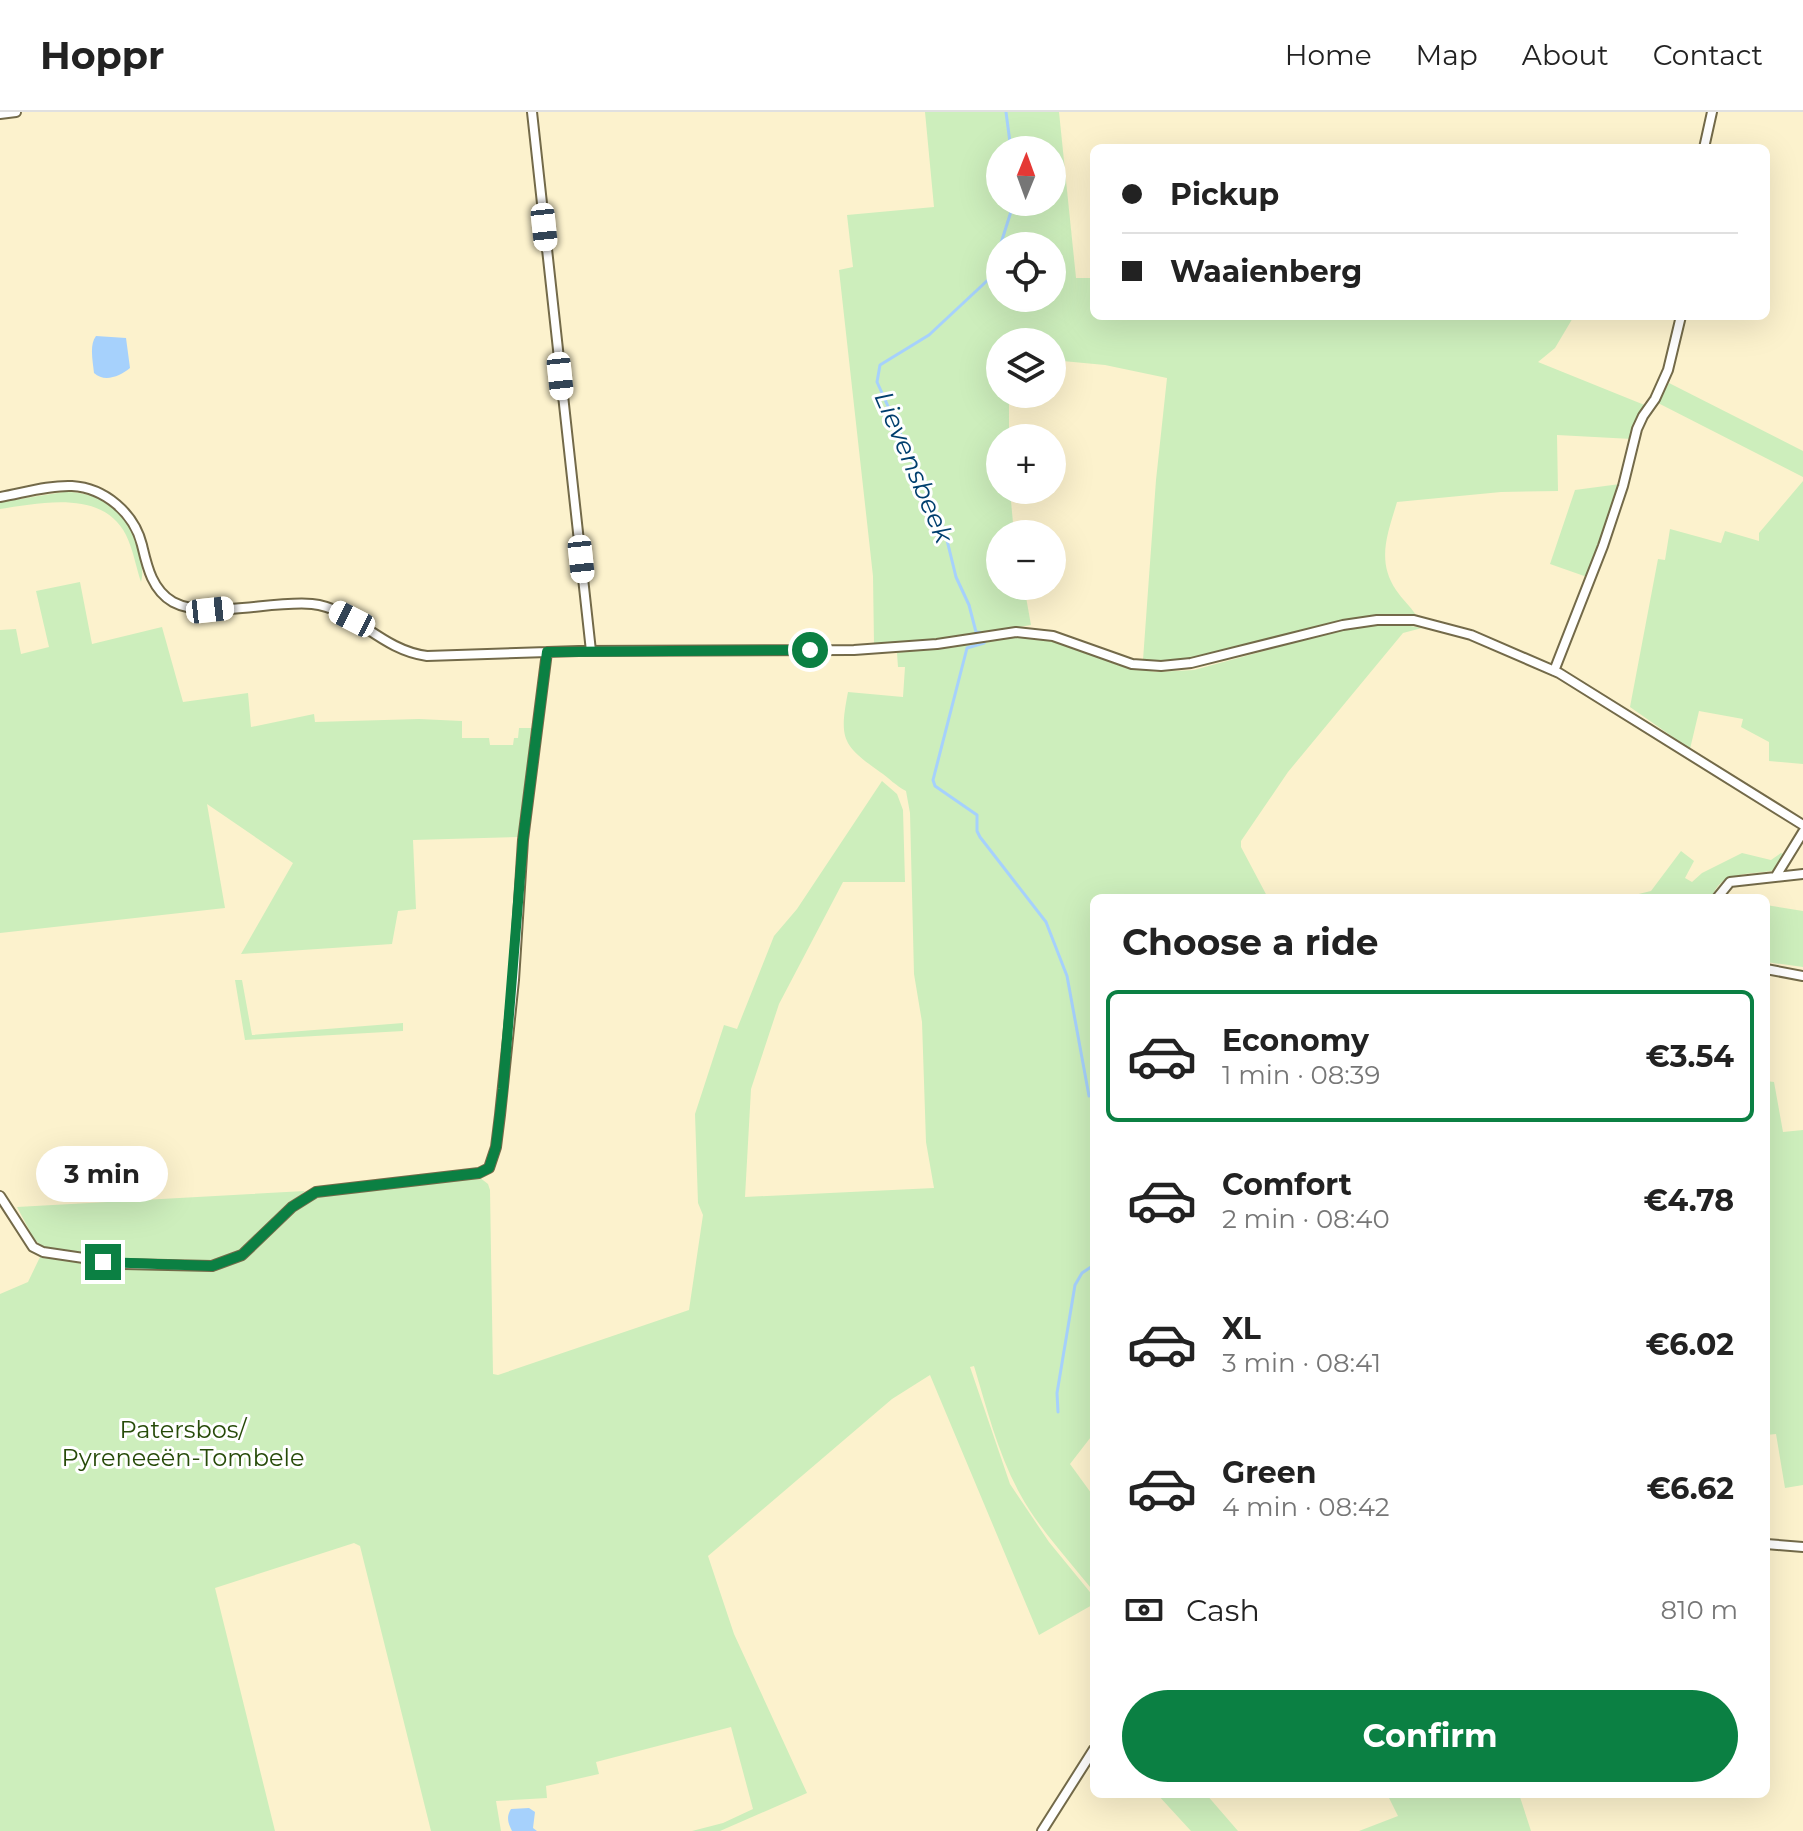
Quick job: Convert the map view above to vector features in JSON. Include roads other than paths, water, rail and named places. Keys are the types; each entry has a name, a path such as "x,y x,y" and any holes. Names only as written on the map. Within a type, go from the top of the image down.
{"street":[{"path":"0,114 16,112"},
{"path":"532,112 591,651"},
{"path":"1705,144 1712,112"},
{"path":"1554,671 1603,546 1623,486 1637,429 1668,370 1680,320"},
{"path":"0,497 69,486 99,492 123,509 134,524 147,569 169,599 184,606 210,610 281,603 322,605 352,619 384,642 423,656 591,651 854,650 1029,632 1068,640 1132,664 1161,666 1191,663 1343,625 1402,620 1430,623 1471,635 1554,671 1803,825"},
{"path":"0,1196 12,1210 33,1247 43,1252 124,1264 212,1266 242,1255 292,1207 316,1192 485,1171 494,1156 500,1115 523,840 547,652"},
{"path":"1776,876 1803,832"},
{"path":"1720,894 1730,882 1803,874"},
{"path":"1770,970 1803,976"},
{"path":"1770,1544 1803,1547"},
{"path":"1042,1831 1090,1755"}],"water":[{"path":"96,336 126,338 130,368 108,378 94,373 92,349"},
{"path":"529,1808 535,1812 533,1828 537,1831 512,1831 508,1820 511,1809"}],"waterway":[{"name":"Lievensbeek","path":"1006,112 1009,136"},
{"name":"Lievensbeek","path":"986,633 976,632 969,605 956,577 945,532 877,382 880,365 929,335 990,278 1010,216"},
{"name":"Lievensbeek","path":"986,639 984,643 967,648 933,780 935,786 977,815 980,837 1046,922 1067,976 1089,1096"},
{"name":"Lievensbeek","path":"1058,1412 1057,1393 1075,1285 1082,1273 1090,1268"}],"park label":[{"name":"Patersbos/ Pyreneeën-Tombele","path":"183,1444"}]}
